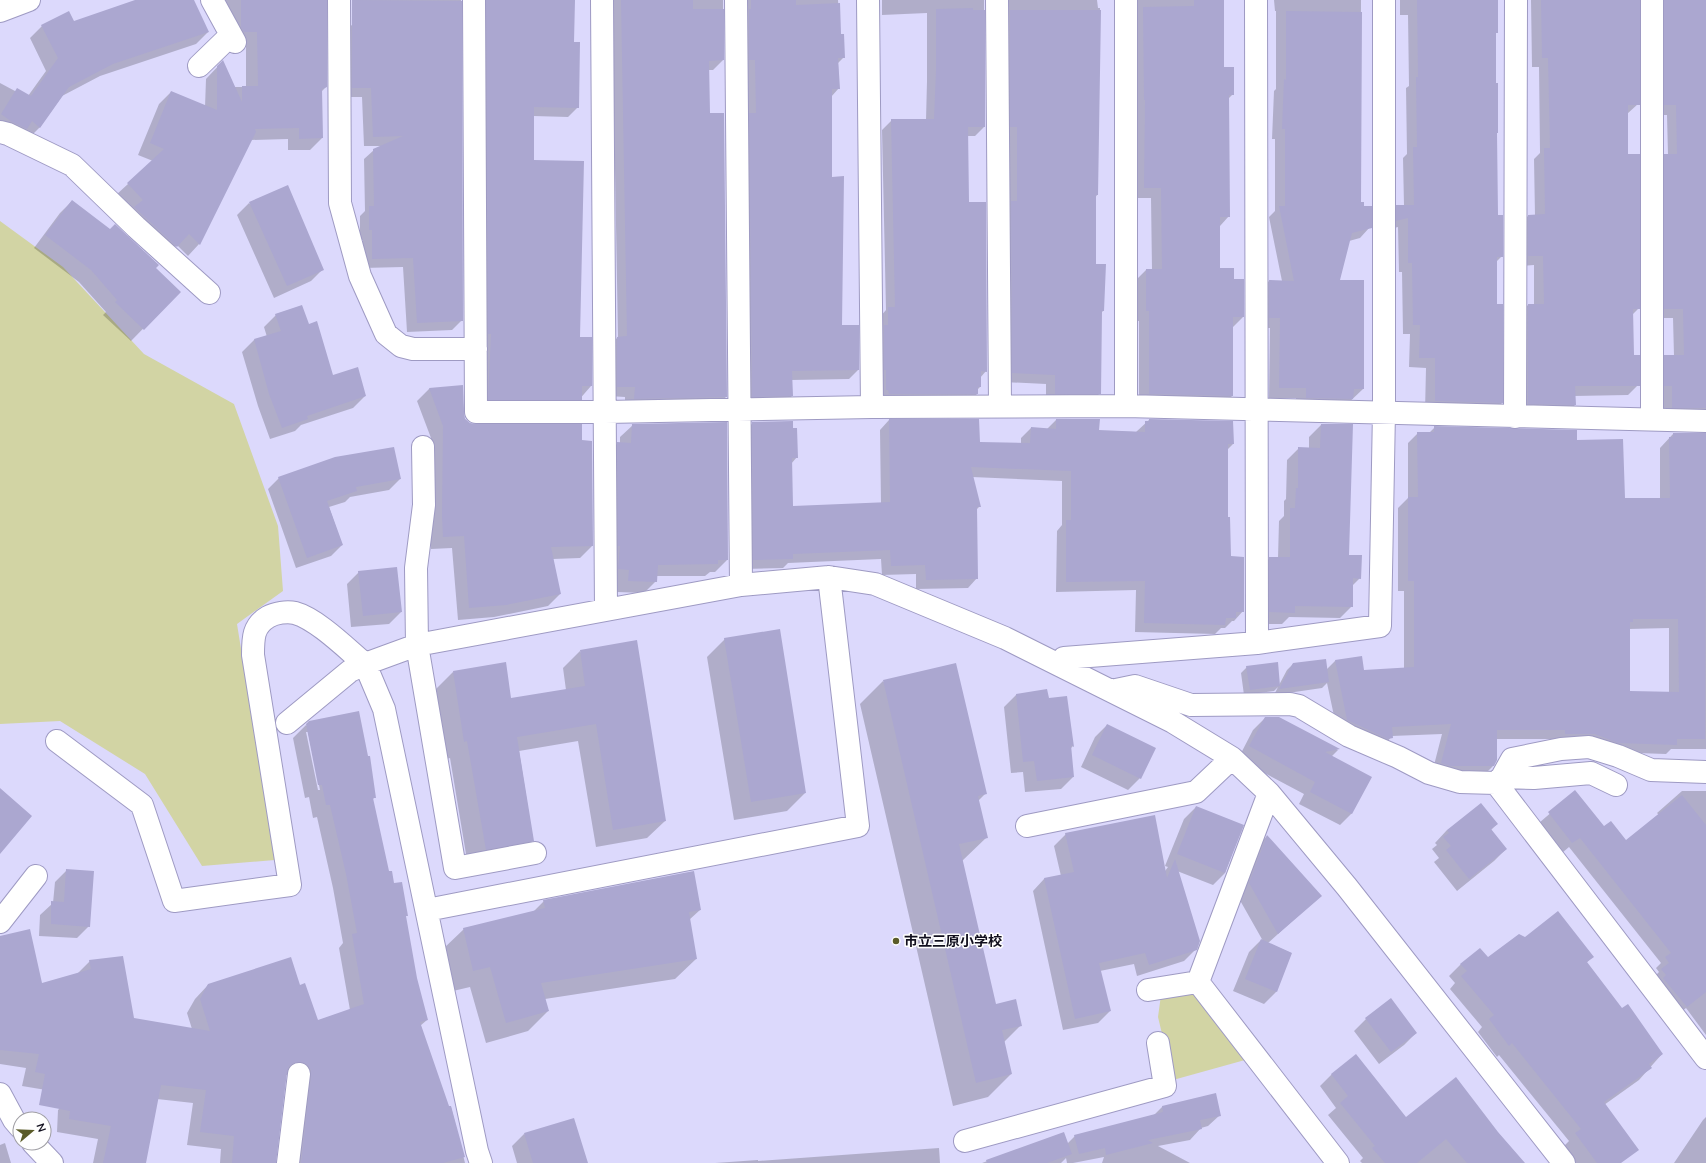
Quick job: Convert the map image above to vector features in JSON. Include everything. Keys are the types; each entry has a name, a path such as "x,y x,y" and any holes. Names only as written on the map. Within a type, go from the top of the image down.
{"street":[{"path":"0,11 29,0"},
{"path":"199,66 233,39 212,0"},
{"path":"339,0 340,203 360,276 386,334 401,346 413,350 476,349"},
{"path":"474,0 476,412 606,412 872,407 1126,406 1384,411 1515,417 1652,418 1706,421"},
{"path":"602,0 606,412 606,609"},
{"path":"736,0 741,585"},
{"path":"868,0 872,407"},
{"path":"997,0 1000,406"},
{"path":"1126,0 1126,406"},
{"path":"1256,0 1258,643"},
{"path":"1061,666 1064,658 1258,643 1380,626 1384,411 1384,0"},
{"path":"1515,417 1516,0"},
{"path":"1652,0 1652,418"},
{"path":"0,132 8,134 72,165 136,227 209,293"},
{"path":"423,446 424,505 416,568 417,645 455,868 535,853"},
{"path":"427,910 858,826 828,577"},
{"path":"287,723 350,671 417,645 741,585 828,577 875,584 1005,638 1173,722 1232,758 1269,793 1347,887 1564,1163"},
{"path":"56,741 142,805 174,901 290,885 254,655 253,637 255,630 260,623 270,616 282,612 295,613 321,627 366,664 384,709 477,1151 481,1163"},
{"path":"1111,691 1135,686 1191,705 1290,704 1300,706 1349,736 1398,757 1429,773 1460,782 1591,773 1616,785"},
{"path":"1499,780 1512,759 1561,748 1589,748 1618,756 1651,770 1706,772"},
{"path":"1027,826 1196,792 1232,758"},
{"path":"1499,780 1706,1058"},
{"path":"1198,982 1269,793"},
{"path":"0,922 36,876"},
{"path":"1148,990 1198,982"},
{"path":"1198,982 1338,1163"},
{"path":"966,1141 1165,1086 1158,1043"},
{"path":"288,1163 299,1074"},
{"path":"0,1094 12,1114"},
{"path":"41,1151 52,1163"}],"green space":[{"path":"0,221 63,267 144,354 234,404 278,526 283,591 237,624 275,860 202,866 145,774 60,721 0,724"},
{"path":"1195,989 1245,1060 1173,1080 1158,1017 1161,995"}],"building":[{"path":"135,0 194,0 209,32 113,64 69,87 40,128 32,121 27,129 12,122 1,114 17,88 31,96 58,58 41,25 69,11 74,21"},
{"path":"241,0 327,0 327,87 322,89 323,138 299,139 299,128 255,129 256,132 200,245 189,234 177,247 134,207 143,200 127,183 164,149 150,143 171,91 217,110 217,66 223,60 242,102 242,86 258,86 257,32 244,32 241,27"},
{"path":"352,0 462,1 463,321 417,323 413,258 372,259 372,230 369,230 369,206 374,206 373,149 403,136 373,137 371,88 352,88"},
{"path":"486,0 575,0 574,42 580,42 579,108 534,107 534,160 584,161 580,337 592,337 592,386 582,386 582,400 488,400 491,334 488,334"},
{"path":"621,0 693,0 693,9 724,9 724,60 709,61 710,113 724,113 727,397 634,399 635,387 617,387 617,337 627,336"},
{"path":"751,0 796,0 796,5 840,3 841,34 844,34 845,58 838,58 840,89 832,89 832,177 844,176 842,325 859,325 859,370 792,371 793,396 752,397 749,113 756,113 755,60 749,60 749,9 751,9"},
{"path":"1194,0 1224,0 1224,67 1234,67 1234,95 1229,95 1230,217 1220,217 1220,268 1234,268 1234,279 1244,279 1244,317 1233,317 1233,396 1149,394 1149,311 1146,311 1146,269 1162,269 1161,188 1144,188 1145,100 1143,7 1194,6"},
{"path":"1417,0 1498,0 1498,33 1496,33 1496,83 1498,83 1498,215 1503,215 1503,257 1497,257 1497,304 1503,304 1503,403 1435,401 1435,358 1419,358 1420,325 1413,325 1412,263 1408,263 1408,218 1396,221 1396,205 1414,205 1413,147 1417,147"},
{"path":"1541,0 1640,0 1640,105 1628,105 1628,154 1640,154 1640,309 1633,309 1634,355 1640,355 1640,386 1575,386 1576,405 1528,404 1528,304 1544,304 1543,256 1528,256 1528,215 1545,214 1544,148 1550,148 1548,58 1542,58"},
{"path":"1664,0 1706,0 1706,408 1672,408 1672,386 1664,386 1664,355 1684,355 1683,309 1664,309 1664,154 1677,154 1676,105 1664,105"},
{"path":"973,8 973,10 985,10 985,127 968,127 969,202 986,202 987,372 981,371 981,387 978,387 978,394 889,394 888,390 886,390 886,370 884,370 884,325 888,325 888,307 895,307 891,119 934,119 936,9"},
{"path":"1010,10 1101,10 1098,195 1096,195 1096,264 1106,264 1104,311 1102,311 1101,394 1055,394 1055,375 1012,373 1011,201 1017,201 1017,127 1010,127"},
{"path":"1286,11 1362,12 1361,202 1364,202 1364,206 1372,206 1372,228 1352,233 1340,280 1364,280 1364,389 1354,389 1353,399 1306,398 1306,388 1279,388 1280,318 1269,318 1269,280 1294,281 1279,206 1285,206 1285,129 1282,129 1284,79 1286,80"},
{"path":"288,185 324,270 287,286 249,202"},
{"path":"72,200 110,229 115,224 159,265 156,268 181,292 144,330 115,302 117,300 91,270 45,235"},
{"path":"302,305 309,324 317,321 333,375 358,367 366,396 307,416 308,419 282,428 269,394 254,339 281,331 275,314"},
{"path":"463,385 465,419 470,423 582,424 582,440 592,441 593,546 551,547 561,594 506,605 469,608 464,536 443,537 443,426 429,388"},
{"path":"889,419 979,419 980,442 1030,443 1031,427 1056,429 1056,419 1100,419 1099,430 1145,432 1145,421 1149,421 1149,419 1233,421 1234,444 1228,444 1228,517 1230,517 1231,556 1244,557 1244,612 1236,612 1236,618 1226,618 1225,625 1144,623 1145,581 1066,582 1066,520 1071,520 1071,471 971,467 981,507 977,507 978,579 926,580 925,565 891,566 890,550 793,554 793,559 753,560 752,422 793,421 793,428 797,428 798,458 792,458 793,506 890,502"},
{"path":"727,422 728,560 718,560 718,564 658,565 657,582 628,581 629,570 618,569 620,546 618,546 617,442 631,443 632,424"},
{"path":"1321,424 1353,424 1349,555 1362,555 1361,579 1353,578 1353,607 1295,606 1295,613 1269,612 1269,557 1290,557 1290,508 1295,508 1296,488 1298,488 1298,447 1320,448"},
{"path":"1434,426 1577,430 1577,440 1623,439 1625,498 1670,498 1669,437 1673,437 1673,433 1706,433 1705,739 1677,739 1677,745 1618,743 1595,734 1565,734 1565,730 1497,730 1497,760 1494,766 1451,766 1441,763 1451,724 1392,727 1393,738 1388,739 1347,720 1335,660 1362,656 1364,670 1414,667 1414,581 1408,581 1408,497 1418,497 1417,432 1434,432","holes":["1633,619 1678,619 1679,692 1630,691 1630,622 1633,622"]},
{"path":"394,447 401,479 356,487 357,491 327,501 343,545 307,558 278,477 335,457"},
{"path":"397,567 402,612 363,616 358,571"},
{"path":"780,629 806,793 751,802 724,638"},
{"path":"637,640 666,821 613,830 596,724 517,737 534,841 486,850 467,741 464,742 453,671 506,662 511,698 585,686 580,650"},
{"path":"1326,659 1329,682 1279,689 1293,663"},
{"path":"1278,662 1280,686 1250,690 1246,666"},
{"path":"956,663 987,794 978,796 988,838 959,844 996,1004 1016,999 1022,1026 1002,1030 1012,1074 976,1083 883,680"},
{"path":"1047,689 1049,698 1067,696 1074,747 1071,745 1074,777 1037,781 1034,761 1023,762 1016,694"},
{"path":"359,711 368,756 370,756 376,798 373,798 389,871 392,871 394,883 402,882 408,916 406,916 417,978 428,1020 420,1022 449,1106 451,1106 465,1157 443,1163 301,1163 311,1070 307,1064 300,1062 289,1066 287,1072 276,1163 232,1163 234,1136 200,1132 206,1090 161,1085 146,1163 103,1163 111,1126 69,1119 70,1111 39,1105 45,1074 35,1072 39,1054 0,1050 0,936 30,929 42,983 91,969 89,960 123,956 134,1018 210,1031 200,999 208,984 291,957 300,985 305,983 318,1020 364,1004 352,934 357,933 346,874 330,805 326,805 322,785 318,785 306,724 309,721"},
{"path":"1265,717 1279,717 1340,749 1325,752 1372,777 1352,814 1310,792 1315,782 1249,746"},
{"path":"1107,724 1156,748 1141,779 1092,755"},
{"path":"0,788 32,816 0,854"},
{"path":"1575,790 1604,826 1611,821 1626,840 1682,795 1706,825 1706,992 1687,1007 1663,978 1666,975 1661,969 1669,963 1665,957 1671,953 1580,838 1572,843 1548,812"},
{"path":"1481,803 1498,824 1491,829 1507,849 1469,879 1446,850 1451,846 1443,837 1449,833 1447,830"},
{"path":"1196,806 1244,825 1225,873 1177,854"},
{"path":"1155,815 1167,878 1175,859 1200,941 1197,950 1149,965 1145,953 1099,963 1111,1011 1075,1019 1044,878 1074,872 1065,833"},
{"path":"1267,835 1322,896 1278,934 1249,883"},
{"path":"66,869 94,871 90,927 51,924 51,901 64,902"},
{"path":"694,871 701,910 689,912 697,959 541,983 549,1011 506,1023 490,967 473,971 463,928 545,908 543,900"},
{"path":"1558,911 1594,957 1587,962 1622,1008 1628,1004 1663,1054 1649,1064 1652,1068 1604,1102 1639,1150 1621,1163 1597,1163 1575,1133 1581,1129 1512,1043 1509,1046 1489,1019 1494,1015 1461,976 1467,971 1460,964 1480,948 1488,957 1519,934 1525,937"},
{"path":"1261,939 1292,953 1277,992 1245,979"},
{"path":"1391,998 1417,1033 1391,1052 1365,1018"},
{"path":"1356,1054 1406,1117 1456,1077 1498,1132 1525,1163 1467,1163 1446,1139 1417,1163 1385,1163 1372,1148 1375,1146 1340,1103 1348,1096 1331,1074"},
{"path":"1216,1093 1221,1116 1200,1120 1202,1129 1148,1140 1153,1143 1106,1155 1105,1148 1079,1154 1074,1135 1163,1112 1162,1106"},
{"path":"574,1118 588,1163 533,1163 524,1133"},
{"path":"1064,1132 1072,1154 1047,1163 987,1163 986,1160"}],"place":[{"name":"市立三原小学校","path":"896,941"}]}
